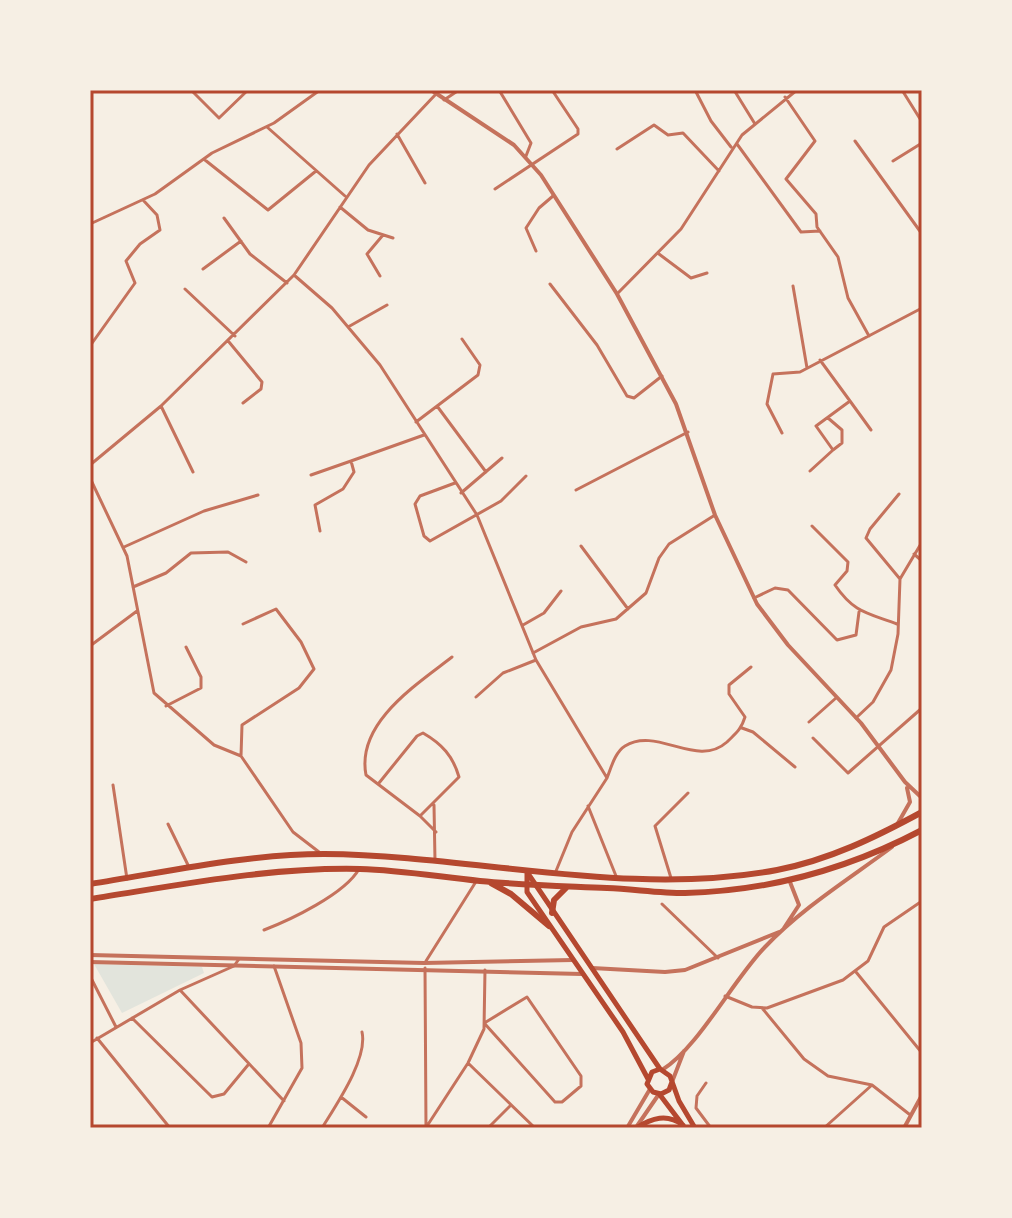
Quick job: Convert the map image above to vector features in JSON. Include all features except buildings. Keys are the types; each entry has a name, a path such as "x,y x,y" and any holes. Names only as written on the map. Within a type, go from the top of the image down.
{"highway":[{"path":"90,884 190,868 322,854 393,857 555,873 671,878 779,870 829,856 922,812"},
{"path":"90,899 238,876 359,869 535,886 681,893 790,882 859,860 922,830"},
{"path":"392,871 393,857"},
{"path":"488,881 511,894 549,926"},
{"path":"552,913 554,900 569,886"}],"main road":[{"path":"527,871 525,884 549,926 623,1032 648,1079 650,1089 659,1094 684,1126"},
{"path":"527,871 581,957 661,1070 668,1073 679,1101 695,1128"},
{"path":"573,960 581,957"},
{"path":"648,1079 661,1070"},
{"path":"659,1094 669,1090 672,1082"},
{"path":"636,1128 651,1119 667,1117 684,1126"}],"street":[{"path":"191,90 219,118 248,90"},
{"path":"90,224 143,200 204,159 267,127 320,90"},
{"path":"431,90 532,162 617,294 662,376 688,432 715,515 754,598 788,645 856,718 905,782 922,798"},
{"path":"444,100 459,90"},
{"path":"499,90 531,143 526,156"},
{"path":"495,189 579,132 552,90"},
{"path":"695,90 711,121 733,149"},
{"path":"734,90 755,124"},
{"path":"617,294 681,229 736,143 785,97 797,90"},
{"path":"902,90 922,122"},
{"path":"90,465 161,406 287,283 346,197 397,134 436,94"},
{"path":"785,97 815,141 786,179 814,211 820,231 832,244 848,298 869,336"},
{"path":"617,149 654,125 668,135 683,133 720,172"},
{"path":"267,127 346,197"},
{"path":"397,134 425,183"},
{"path":"855,141 922,234"},
{"path":"736,143 801,232 820,231"},
{"path":"893,161 922,143"},
{"path":"204,159 268,210 316,171"},
{"path":"536,251 526,228 539,208 553,196"},
{"path":"90,346 135,283 126,261 140,244 160,230 157,215 143,200"},
{"path":"340,207 368,230 393,238"},
{"path":"224,218 256,261 287,283"},
{"path":"380,276 367,254 383,235"},
{"path":"203,269 241,241"},
{"path":"659,254 691,278 707,273"},
{"path":"294,275 348,327 380,365 477,515 536,660 607,778"},
{"path":"550,284 597,345 627,396 634,398 662,376"},
{"path":"793,286 807,368"},
{"path":"185,289 235,336"},
{"path":"348,327 387,305"},
{"path":"782,433 768,408 771,378 778,371 795,372 807,368 922,308"},
{"path":"416,422 481,369 462,339"},
{"path":"229,342 262,382 261,389 243,403"},
{"path":"820,360 871,430"},
{"path":"833,450 816,426 850,401"},
{"path":"161,406 193,472"},
{"path":"437,406 486,472"},
{"path":"810,471 842,443 842,430 828,418"},
{"path":"576,490 688,432"},
{"path":"311,475 424,435"},
{"path":"461,493 502,458"},
{"path":"320,531 315,505 348,485 354,472 351,461"},
{"path":"455,483 420,496 415,504 424,536 430,541 501,501 526,476"},
{"path":"90,478 124,547 149,682 166,706 214,745 241,756 293,832 322,854"},
{"path":"899,494 866,538 900,579"},
{"path":"124,547 204,511 258,495"},
{"path":"533,653 581,627 616,619 646,593 669,544 715,515"},
{"path":"812,526 848,562 847,571 835,585 859,612 898,624"},
{"path":"856,718 873,702 891,670 898,624 900,579 922,542"},
{"path":"581,546 628,609"},
{"path":"133,587 166,573 191,553 228,552 246,562"},
{"path":"914,554 922,561"},
{"path":"754,598 775,588 788,590 837,640 856,635 859,612"},
{"path":"523,625 544,613 561,591"},
{"path":"241,756 242,725 299,688 314,669 301,642 276,609 243,624"},
{"path":"90,646 137,611"},
{"path":"166,706 201,688 201,677 186,647"},
{"path":"436,832 366,775 364,766 371,735 392,707 452,657"},
{"path":"476,697 503,673 536,660"},
{"path":"555,873 588,806 607,778 618,751 626,745 661,743 708,753 719,749 742,728 743,711 727,690 751,667"},
{"path":"809,722 836,698"},
{"path":"813,738 846,773 861,764 878,744 922,708"},
{"path":"742,728 753,732 795,767"},
{"path":"379,783 423,733 453,757 459,777 420,816"},
{"path":"896,826 910,802 905,782"},
{"path":"113,785 127,879"},
{"path":"671,878 655,826 688,793"},
{"path":"434,803 435,861"},
{"path":"588,806 616,876"},
{"path":"168,824 190,868"},
{"path":"589,968 665,972 718,958 782,930 900,841"},
{"path":"264,930 310,910 354,877 359,869"},
{"path":"426,1127 424,963 477,880"},
{"path":"661,1070 684,1050 725,996 782,930 800,900 790,882"},
{"path":"762,1008 828,986 855,971 874,952 884,927 922,901"},
{"path":"662,904 718,958"},
{"path":"90,955 424,963 573,960"},
{"path":"90,1043 180,990 234,966 240,958"},
{"path":"90,962 582,974"},
{"path":"268,1128 299,1076 302,1053 274,966"},
{"path":"426,1127 468,1063 486,1023 485,970"},
{"path":"855,971 922,1053"},
{"path":"90,976 116,1027"},
{"path":"180,990 284,1101"},
{"path":"725,996 762,1008 804,1059 828,1076 872,1085 909,1114"},
{"path":"527,997 581,1076 581,1086 562,1102 555,1102 486,1023 527,997"},
{"path":"132,1018 212,1097 224,1094 248,1065"},
{"path":"322,1128 341,1097 363,1048 362,1032"},
{"path":"97,1038 170,1128"},
{"path":"672,1082 684,1050"},
{"path":"468,1063 535,1128"},
{"path":"706,1083 697,1096 696,1108 711,1128"},
{"path":"824,1128 872,1085"},
{"path":"627,1128 650,1089"},
{"path":"636,1128 659,1094"},
{"path":"904,1128 922,1095"},
{"path":"341,1097 366,1117"},
{"path":"488,1128 511,1105"}],"shaded area":[{"path":"94,964 202,967 204,973 122,1013"}]}
